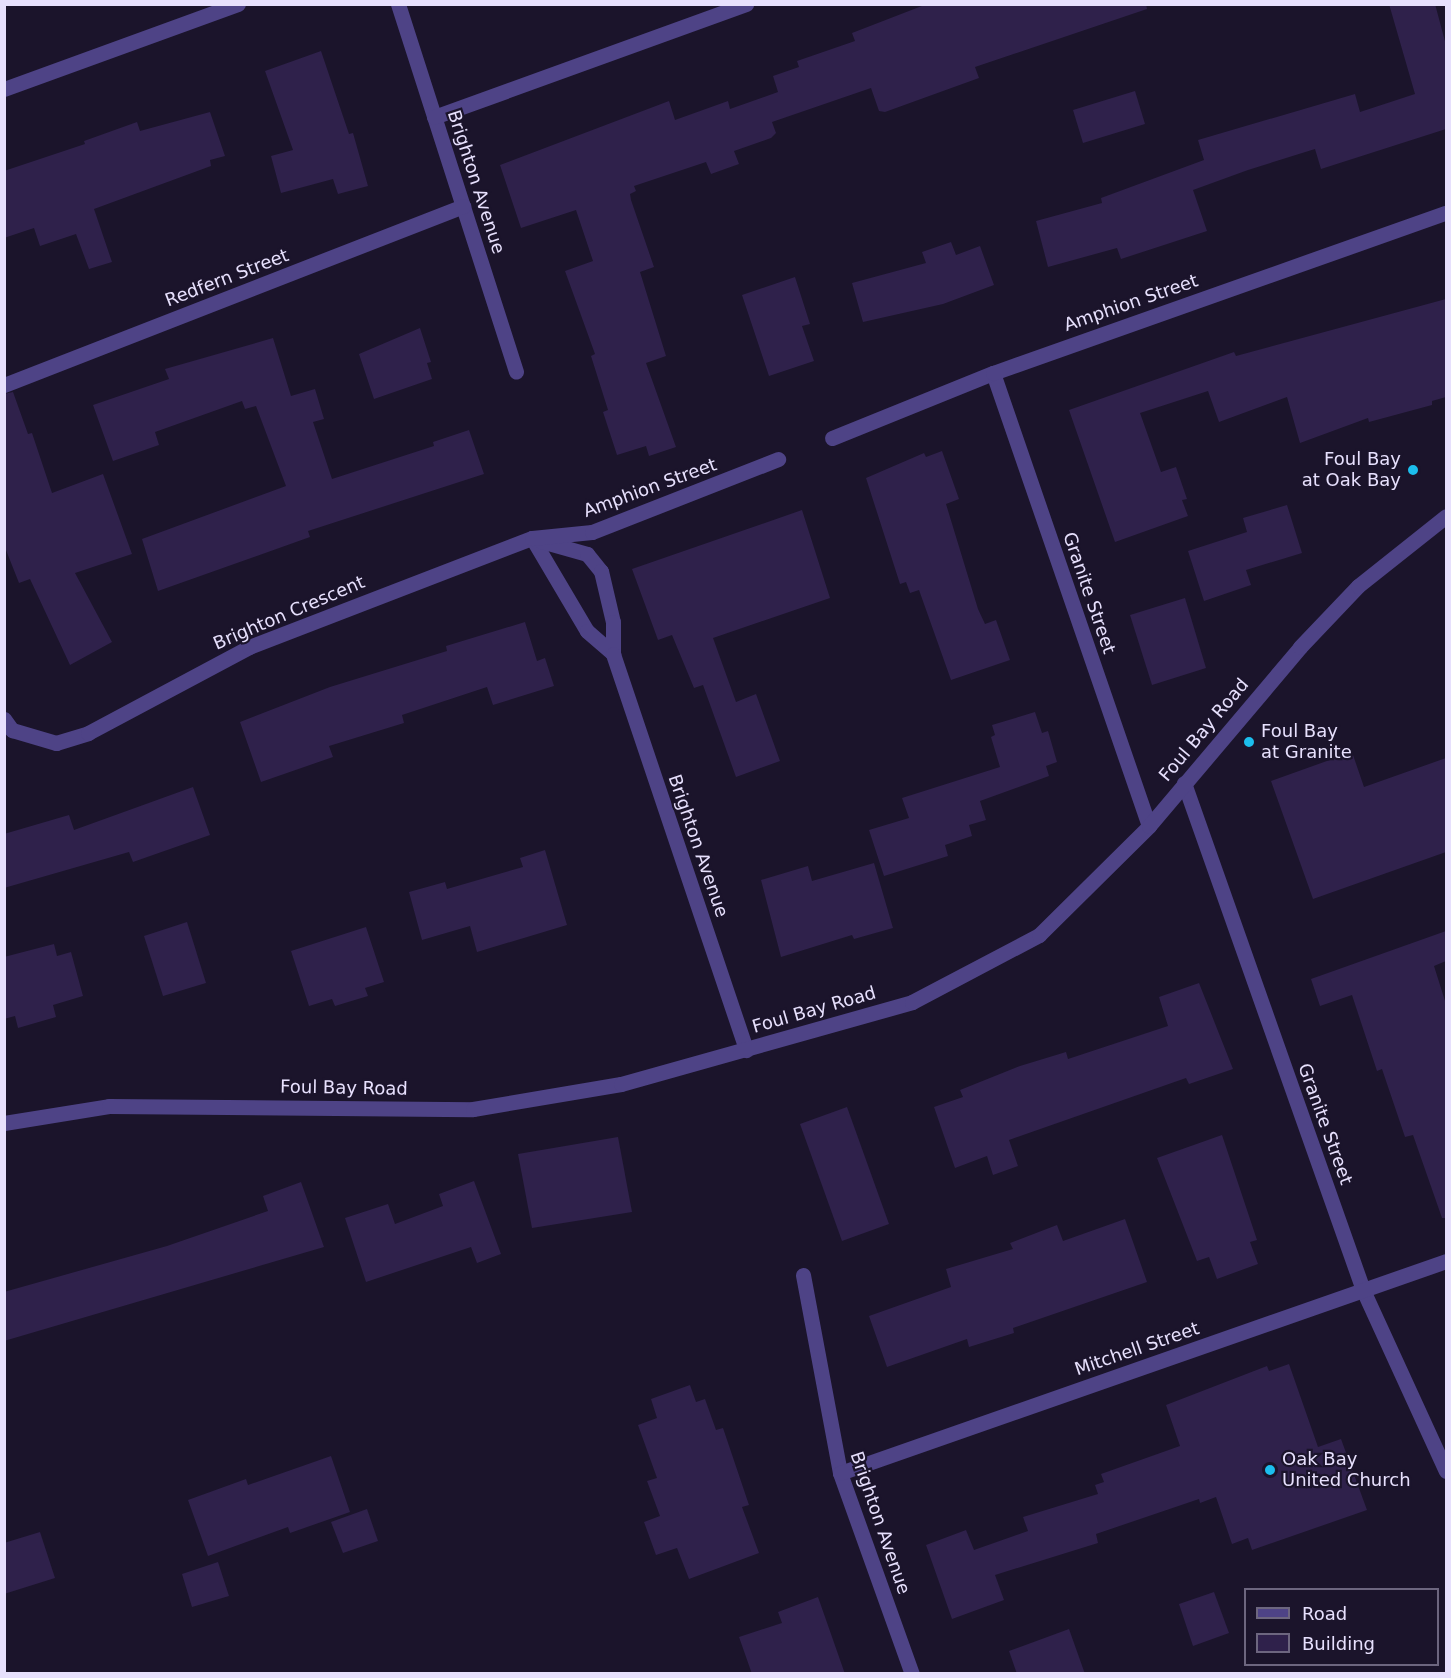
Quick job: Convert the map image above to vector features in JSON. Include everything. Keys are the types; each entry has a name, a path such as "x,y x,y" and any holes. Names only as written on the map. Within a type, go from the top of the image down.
{"street":[{"path":"4,89 238,4"},
{"name":"Brighton Avenue","path":"398,4 516,371"},
{"path":"434,117 746,4"},
{"name":"Redfern Street","path":"4,386 463,206"},
{"name":"Amphion Street","path":"832,438 993,373 1446,213"},
{"name":"Granite Street","path":"993,373 1149,826"},
{"name":"Amphion Street","path":"532,538 592,532 778,459"},
{"name":"Foul Bay Road","path":"4,1123 109,1106 473,1109 621,1084 912,1002 1039,935 1149,826 1300,647 1358,586 1446,516"},
{"name":"Brighton Avenue","path":"532,538 587,631 613,654"},
{"name":"Brighton Avenue","path":"532,538 587,554 601,571 613,622 613,654 746,1050"},
{"name":"Brighton Crescent","path":"4,719 12,730 56,743 88,733 249,647 532,538"},
{"name":"Granite Street","path":"1184,783 1363,1290 1446,1471"},
{"name":"Mitchell Street","path":"840,1473 1446,1261"},
{"name":"Brighton Avenue","path":"803,1275 840,1473 912,1674"}],"building":[{"path":"927,4 1146,4 1147,9 975,67 979,78 885,112 879,111 871,88 772,122 776,133 771,138 734,151 739,164 711,174 706,162 634,186 636,191 630,194 631,200 654,267 640,272 666,356 646,363 676,447 649,456 646,446 617,455 603,412 608,410 591,356 595,354 565,271 593,261 576,210 521,228 500,165 669,101 675,120 728,101 730,109 778,92 773,76 799,67 797,61 855,41 852,33"},
{"path":"1389,4 1435,4 1446,45 1446,129 1321,169 1315,149 1248,170 1193,190 1207,231 1121,259 1117,248 1048,267 1036,221 1102,203 1101,198 1204,160 1198,140 1355,94 1360,112 1415,94"},
{"path":"321,51 349,134 353,133 368,186 338,194 333,179 281,193 271,156 293,150 265,71"},
{"path":"1135,91 1145,124 1083,143 1073,110"},
{"path":"210,112 225,156 210,160 211,166 94,209 112,262 89,269 76,234 40,246 34,228 4,238 4,171 85,144 84,141 137,122 140,131"},
{"path":"951,242 956,255 980,246 994,285 943,304 863,322 852,283 926,263 922,252"},
{"path":"795,277 810,324 802,326 814,361 769,376 742,295"},
{"path":"1446,299 1446,397 1432,401 1432,405 1369,422 1368,418 1300,443 1287,397 1219,422 1208,391 1140,413 1161,472 1176,467 1187,499 1182,500 1188,516 1115,542 1069,410 1234,352 1236,356"},
{"path":"420,328 431,362 427,363 432,379 374,399 359,354"},
{"path":"273,338 291,396 315,389 324,419 313,422 332,479 434,446 433,442 469,430 484,474 308,531 310,537 158,591 142,539 286,486 256,406 245,409 242,401 155,432 159,445 113,461 93,405 169,379 165,369"},
{"path":"13,392 28,434 32,433 52,493 103,474 132,554 75,573 112,642 70,665 30,579 19,583 4,545 4,394"},
{"path":"942,451 959,499 946,504 978,609 985,624 996,620 1010,660 951,680 919,590 910,593 906,582 900,584 866,478 924,453 926,457"},
{"path":"1287,505 1302,553 1246,570 1251,585 1204,601 1188,551 1247,532 1243,518"},
{"path":"802,510 830,598 713,638 736,702 756,694 780,761 736,777 703,685 694,688 672,635 658,640 632,569"},
{"path":"1185,598 1206,668 1152,685 1130,615"},
{"path":"525,622 537,661 545,658 554,686 493,705 487,687 402,715 404,723 329,746 333,757 261,782 240,722 330,687 447,651 446,646"},
{"path":"1035,712 1042,733 1048,731 1057,762 1046,766 1049,776 980,801 986,820 969,825 972,836 945,845 948,856 884,876 869,830 909,818 902,798 1000,767 991,737 995,735 992,725"},
{"path":"1352,752 1364,787 1446,758 1446,852 1313,899 1271,781"},
{"path":"193,787 210,835 133,862 129,852 4,888 4,834 69,815 74,830"},
{"path":"545,850 567,925 477,952 470,926 422,940 409,892 445,882 447,889 523,867 520,858"},
{"path":"874,863 893,928 854,939 852,935 781,957 761,880 808,866 812,881"},
{"path":"187,922 206,983 163,996 144,936"},
{"path":"366,927 384,982 365,988 368,996 335,1006 332,999 309,1006 291,951"},
{"path":"1446,931 1446,961 1434,966 1446,1004 1446,1218 1442,1218 1413,1135 1405,1137 1382,1069 1377,1071 1352,995 1320,1006 1311,979"},
{"path":"54,944 57,956 71,952 83,996 53,1005 56,1017 18,1028 15,1016 4,1019 4,957"},
{"path":"1199,983 1233,1069 1189,1084 1186,1078 1009,1140 1018,1166 993,1175 987,1156 955,1168 934,1107 963,1097 960,1090 1020,1066 1066,1052 1068,1059 1168,1026 1159,997"},
{"path":"847,1107 889,1224 842,1241 800,1124"},
{"path":"1222,1135 1257,1240 1250,1242 1258,1264 1217,1279 1209,1257 1197,1261 1157,1158"},
{"path":"618,1137 632,1212 532,1228 518,1154"},
{"path":"474,1181 501,1254 477,1263 471,1247 366,1282 345,1218 388,1204 395,1224 443,1206 439,1194"},
{"path":"301,1182 324,1247 4,1341 4,1292 167,1246 268,1211 263,1196"},
{"path":"1125,1219 1147,1282 1013,1328 1014,1333 969,1347 967,1339 887,1367 869,1316 951,1287 946,1269 1013,1249 1010,1243 1057,1225 1063,1241"},
{"path":"1289,1364 1318,1447 1341,1439 1367,1510 1252,1550 1248,1538 1232,1544 1216,1497 1200,1503 1199,1499 1096,1534 1098,1543 995,1575 1004,1600 952,1619 926,1545 966,1530 974,1550 1028,1531 1023,1517 1098,1494 1095,1485 1104,1482 1101,1474 1180,1446 1166,1405 1267,1366 1269,1371"},
{"path":"690,1385 696,1402 705,1399 716,1430 723,1428 749,1505 742,1507 759,1553 689,1579 677,1548 656,1555 644,1522 660,1516 647,1481 657,1478 638,1425 657,1418 651,1399"},
{"path":"331,1456 350,1512 290,1533 288,1527 208,1556 188,1500 246,1479 248,1485"},
{"path":"367,1509 378,1541 343,1553 331,1522"},
{"path":"40,1532 55,1578 4,1594 4,1543"},
{"path":"218,1562 229,1596 192,1607 182,1574"},
{"path":"1214,1592 1229,1633 1193,1646 1179,1604"},
{"path":"818,1597 845,1674 752,1674 739,1637 782,1623 778,1612"},
{"path":"1069,1629 1085,1674 1017,1674 1009,1651"}],"place":[{"name":"Foul Bay at Oak Bay","path":"1413,470"},
{"name":"Foul Bay at Granite","path":"1249,742"},
{"name":"Oak Bay United Church","path":"1270,1470"}]}
